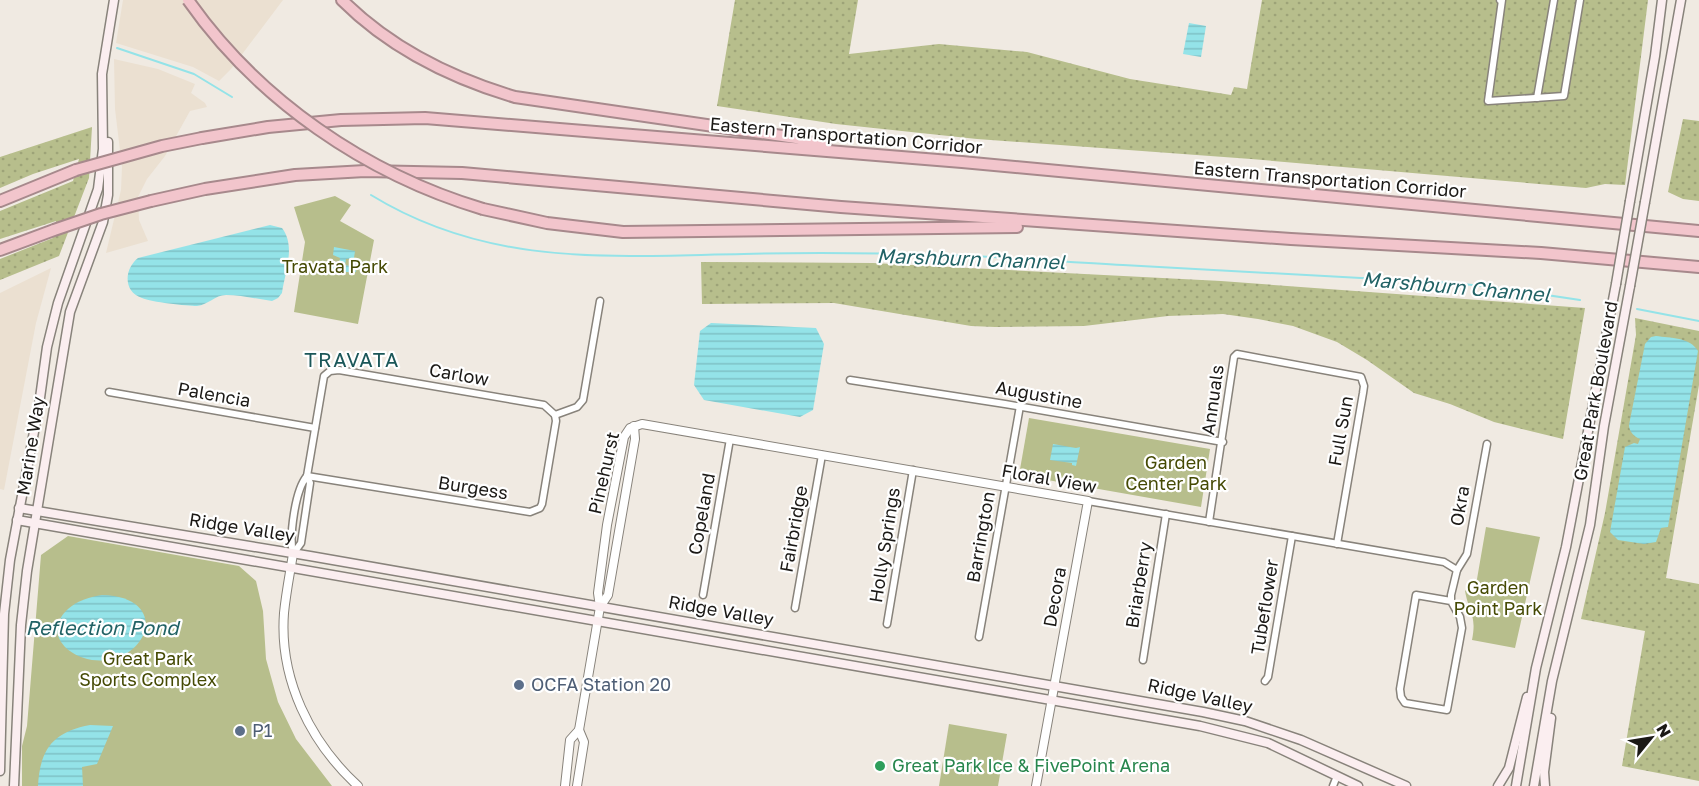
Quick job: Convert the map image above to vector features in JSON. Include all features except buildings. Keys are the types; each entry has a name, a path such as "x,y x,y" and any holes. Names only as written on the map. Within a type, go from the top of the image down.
{"highway":[{"path":"188,0 207,26 243,65 274,94 322,132 392,174 425,190 483,209 547,223 622,232 1093,226"},
{"path":"342,0 379,32 415,56 451,74 515,98 796,138 852,154"},
{"name":"Eastern Transportation Corridor","path":"0,201 76,170 202,138 268,127 341,120 425,118 962,162 1699,231"},
{"path":"0,250 101,214 205,189 295,175 417,171 1093,226 1541,253 1699,267"}],"main road":[{"name":"Marine Way","path":"0,771 4,614 10,560 51,330 72,263 91,214 102,170 102,74 114,0"},
{"name":"Great Park Boulevard","path":"1516,786 1536,668 1566,547 1616,284 1655,56 1662,0"},
{"name":"Great Park Boulevard","path":"1534,786 1552,681 1590,525 1604,426 1681,0"},
{"name":"Marine Way","path":"14,786 21,625 27,571 70,312 103,222 108,195 108,138 107,126 103,119"},
{"name":"Ridge Valley","path":"19,508 1203,712 1245,722 1301,740 1406,786"},
{"name":"Ridge Valley","path":"17,520 1200,726 1268,743 1359,786"},
{"path":"1545,786 1544,772 1560,648"},
{"path":"1498,786 1509,768 1536,668"}],"street":[{"path":"1502,0 1488,101 1564,96 1580,0"},
{"path":"1537,98 1554,0"},
{"path":"555,415 577,406 583,400 600,301"},
{"name":"Annuals","path":"1209,522 1235,355 1307,367"},
{"name":"Full Sun","path":"1307,367 1361,377 1364,386 1337,544"},
{"name":"Carlow","path":"293,554 302,543 310,483 307,476 324,376 330,371 339,370 544,405 550,408 555,415"},
{"name":"Augustine","path":"850,380 1020,406 1222,442"},
{"name":"Palencia","path":"109,392 315,428"},
{"name":"Barrington","path":"979,638 1020,406"},
{"name":"Burgess","path":"307,476 530,512 540,508 542,504 556,422 555,415"},
{"name":"Floral View","path":"634,426 642,424 1444,562 1457,570"},
{"name":"Pinehurst","path":"634,426 635,439 608,595 600,607 598,593 607,525 624,437 634,426"},
{"name":"Copeland","path":"703,595 730,439"},
{"name":"Okra","path":"1451,601 1457,570 1467,554 1486,444"},
{"name":"Fairbridge","path":"795,609 822,455"},
{"name":"Holly Springs","path":"888,624 912,470"},
{"name":"Carlow","path":"293,554 291,542 298,494 302,481 307,476"},
{"name":"Decora","path":"1036,786 1088,501"},
{"name":"Briarberry","path":"1143,660 1166,514"},
{"name":"Tubeflower","path":"1265,681 1268,677 1292,536"},
{"path":"293,554 284,612 285,657 292,684 312,731 325,750 358,786"},
{"path":"1416,596 1451,601 1460,617 1462,628 1447,710 1405,703 1400,689 1416,596"},
{"path":"565,786 570,740 579,730 600,607"},
{"path":"1200,726 1203,712"},
{"path":"577,786 584,742 579,730"},
{"path":"1333,786 1338,776"}],"shaded area":[{"path":"123,0 283,0 231,69 219,81 193,67 116,43"},
{"path":"114,59 158,69 195,84 191,93 207,107 190,111 165,156 147,179 138,197 139,220 148,241 106,253 121,190 122,167 115,109"},
{"path":"51,268 36,323 4,490 0,489 0,293"}],"green space":[{"path":"735,0 858,0 849,54 939,44 1027,52 1130,79 1231,95 1234,87 1247,89 1262,0 1648,0 1625,185 1605,184 1586,188 1251,159 977,139 836,124 717,106"},
{"path":"1683,119 1699,121 1699,201 1683,199 1668,192"},
{"path":"92,127 89,178 59,256 0,280 0,259 53,238 56,221 0,239 0,211 73,181 79,159 0,188 0,157"},
{"name":"Travata Park","path":"335,196 351,205 340,221 374,240 358,324 294,312 305,242 294,207"},
{"path":"701,262 873,263 1221,281 1585,308 1563,439 1494,422 1450,404 1414,393 1337,342 1293,326 1223,314 1168,316 1084,326 995,327 971,326 834,303 702,304"},
{"path":"1635,318 1699,331 1699,385 1666,578 1699,584 1699,781 1622,766 1645,631 1581,619 1605,513 1636,335"},
{"name":"Garden Center Park","path":"1029,418 1210,449 1201,507 1019,475"},
{"name":"Garden Point Park","path":"1486,527 1540,537 1515,648 1472,640 1473,619 1465,591 1477,579"},
{"name":"Great Park Sports Complex","path":"68,536 239,566 256,581 263,611 266,659 278,702 296,739 332,786 22,786 22,746 27,726 41,555"},
{"path":"949,724 1007,734 998,786 939,786"}],"water":[{"path":"1189,23 1206,26 1201,57 1183,54"},
{"path":"270,225 282,228 289,251 282,293 272,301 226,295 197,306 178,305 142,298 131,291 128,274 138,258"},
{"path":"334,247 355,251 354,258 346,259 345,265 355,267 356,272 341,272 326,267 329,262 339,265 340,258 333,255"},
{"path":"711,323 816,328 824,344 813,410 800,417 704,400 694,385 700,331"},
{"path":"1651,337 1685,341 1698,351 1668,527 1661,528 1656,542 1644,544 1618,540 1610,532 1625,447 1634,443 1638,444 1640,439 1632,434 1629,425 1645,344"},
{"path":"1053,444 1080,447 1076,466 1072,463 1050,460"},
{"name":"Reflection Pond","path":"102,595 124,599 139,607 145,618 145,631 138,643 127,653 111,659 82,658 61,642 58,626 61,618 72,606 84,599"},
{"path":"90,725 113,726 97,764 82,767 83,786 38,786 42,762 51,744 67,732"}],"waterway":[{"name":"Marshburn Channel","path":"117,48 194,74 232,97"},
{"name":"Marshburn Channel","path":"371,195 416,219 461,235 506,246 552,253 646,256 820,253 969,256 1452,283 1580,300"},
{"name":"Marshburn Channel","path":"1637,309 1699,321"}],"place":[{"name":"OCFA Station 20","path":"519,685"},
{"name":"P1","path":"240,731"},
{"name":"Great Park Ice & FivePoint Arena","path":"880,766"}],"district":[{"name":"TRAVATA","path":"352,360"}]}
